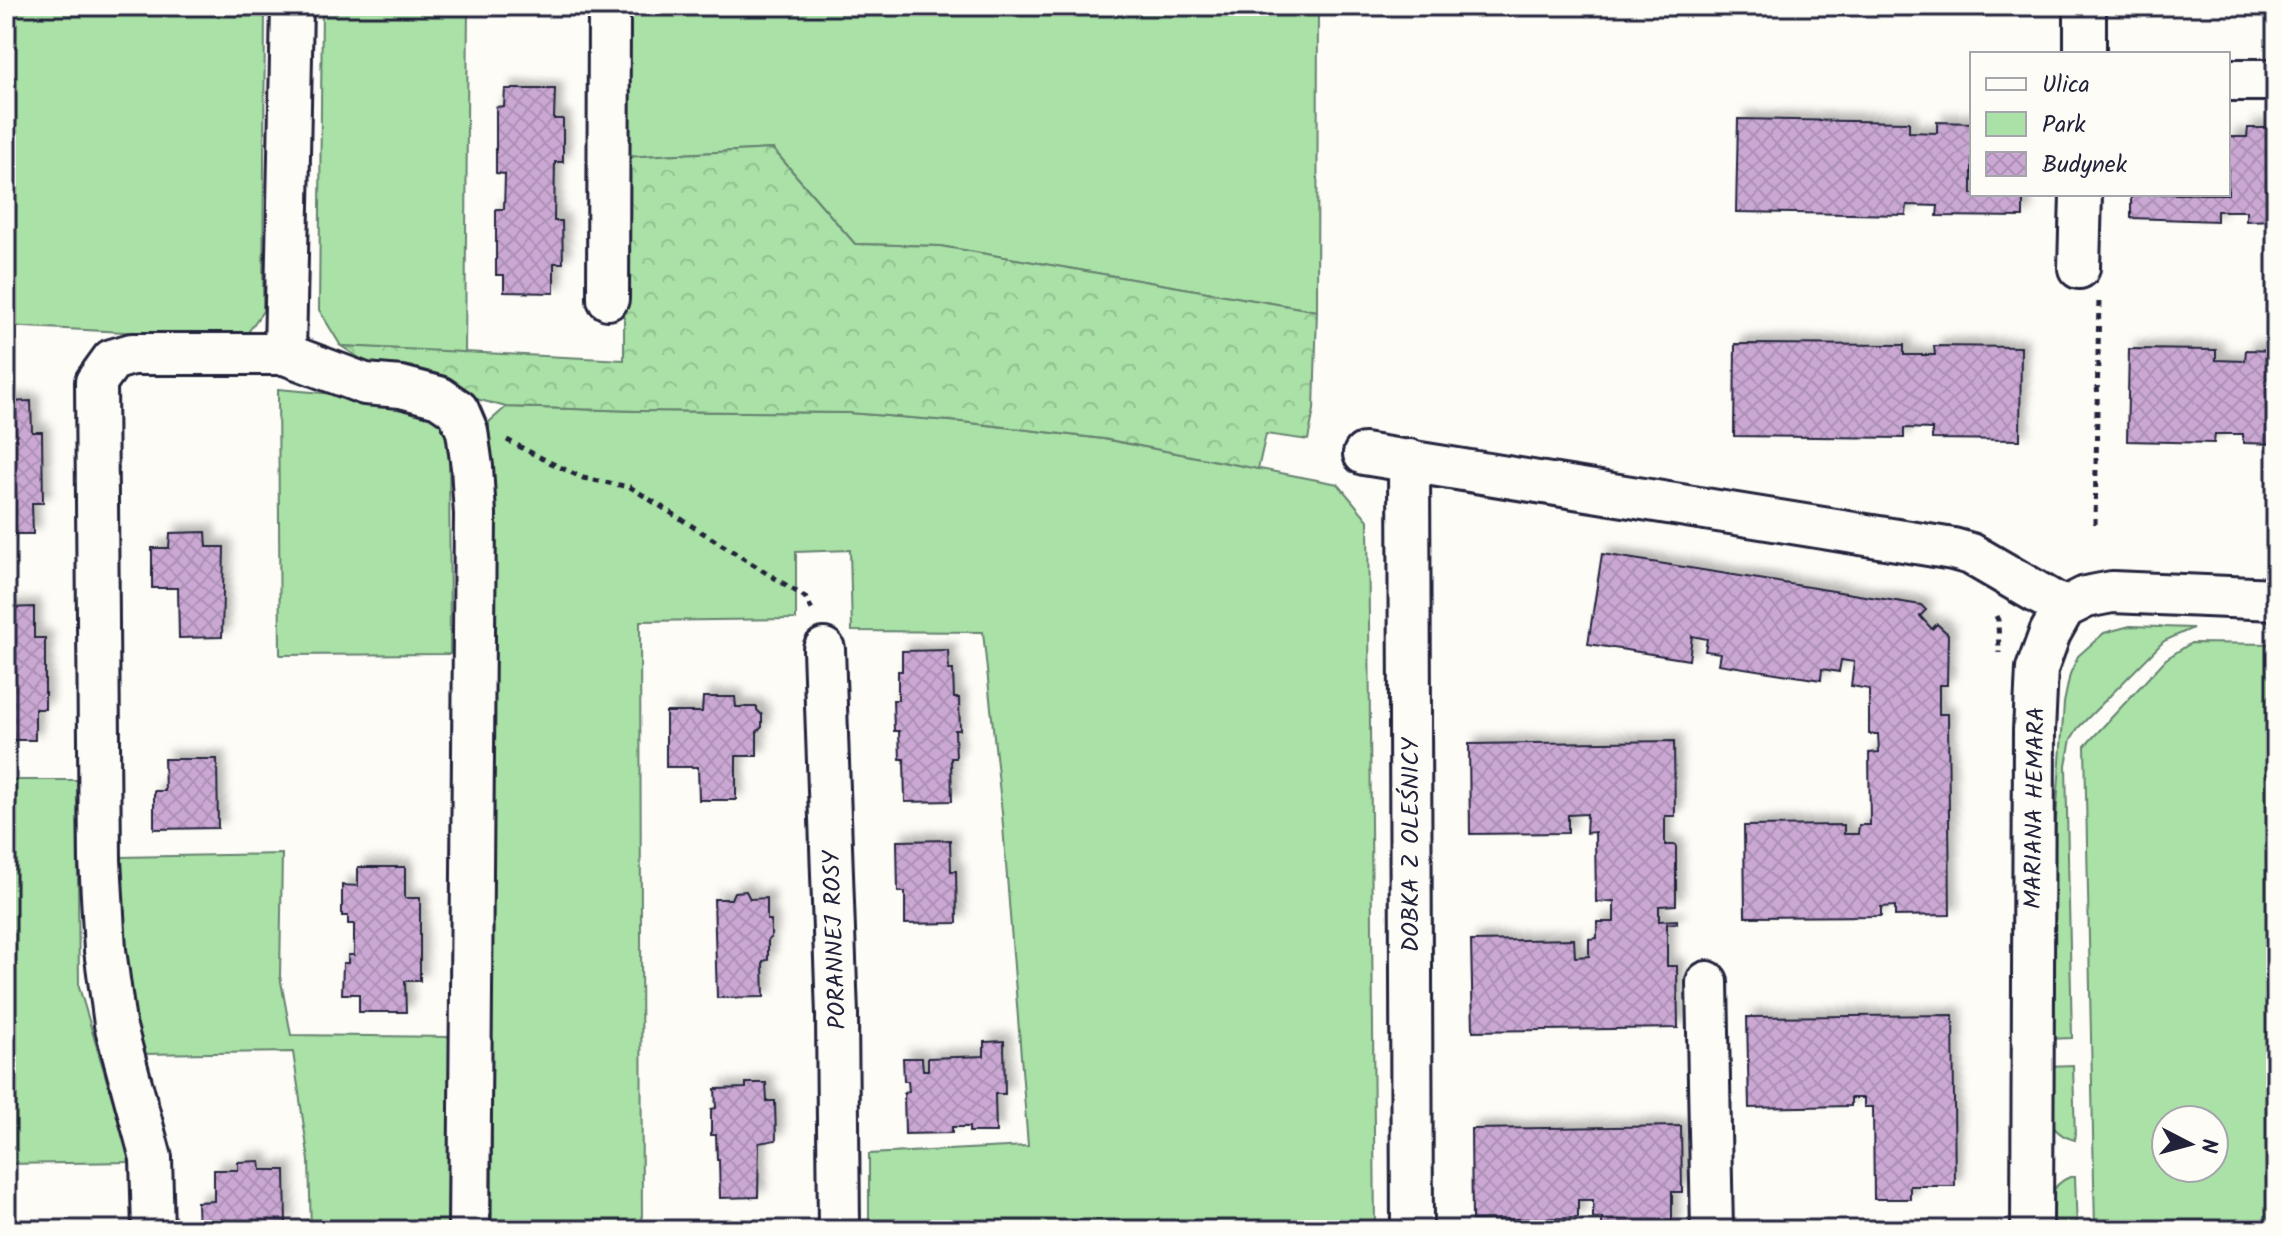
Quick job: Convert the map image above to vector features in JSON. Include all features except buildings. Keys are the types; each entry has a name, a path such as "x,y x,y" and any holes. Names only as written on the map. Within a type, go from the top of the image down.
{"street":[{"path":"285,354 292,6"},
{"path":"608,299 609,6"},
{"path":"2085,6 2085,52"},
{"path":"2230,80 2276,80"},
{"path":"2081,196 2089,276"},
{"path":"153,1230 151,1158 115,1024 105,950 100,860 96,382 112,360 132,354 285,354 365,384 401,387 439,397 458,410 467,431 475,514 469,1230"},
{"path":"1364,454 1953,549 1971,554 2064,608 2086,597 2112,592 2276,599"},
{"name":"DOBKA Z OLEŚNICY","path":"1409,460 1412,1230"},
{"name":"MARIANA HEMARA","path":"2032,1230 2035,700 2037,669 2050,633 2064,608"},
{"name":"PORANNEJ ROSY","path":"824,649 837,1015 839,1230"},
{"path":"1707,982 1712,1230"}],"path":[{"path":"2089,276 2095,524"},
{"path":"467,431 506,439 583,478 630,487 805,597 817,618 824,649"}],"green space":[{"path":"6,6 265,6 263,311 244,338 6,326"},
{"path":"322,6 468,6 465,354 341,346 319,310"},
{"path":"625,6 1318,6 1317,311 940,246 855,244 773,149 624,157"},
{"path":"773,149 855,244 940,246 1317,311 1314,410 1308,440 1266,434 1258,469 1104,439 962,422 849,413 506,407 384,374 341,346 624,360 624,157"},
{"path":"278,389 426,402 449,425 450,654 280,655"},
{"path":"506,407 849,413 962,422 1103,439 1338,484 1368,520 1375,1230 869,1230 869,1154 1028,1146 1002,813 983,632 852,631 850,550 796,552 796,619 640,621 642,1230 492,1230 489,422"},
{"path":"2130,626 2193,628 2164,641 2078,728 2071,739 2066,765 2072,1038 2047,1039 2046,969 2064,703 2070,674 2078,656 2104,633"},
{"path":"2191,643 2276,644 2276,1230 2095,1230 2085,746 2166,659"},
{"path":"6,780 77,780 79,987 131,1162 6,1164"},
{"path":"282,854 280,976 291,1035 450,1037 450,1230 311,1230 309,1161 293,1052 141,1054 121,979 120,857"},
{"path":"2073,1065 2075,1140 2055,1129 2050,1121 2047,1100 2047,1066"},
{"path":"2075,1177 2077,1230 2049,1230 2050,1199 2057,1186"}]}
